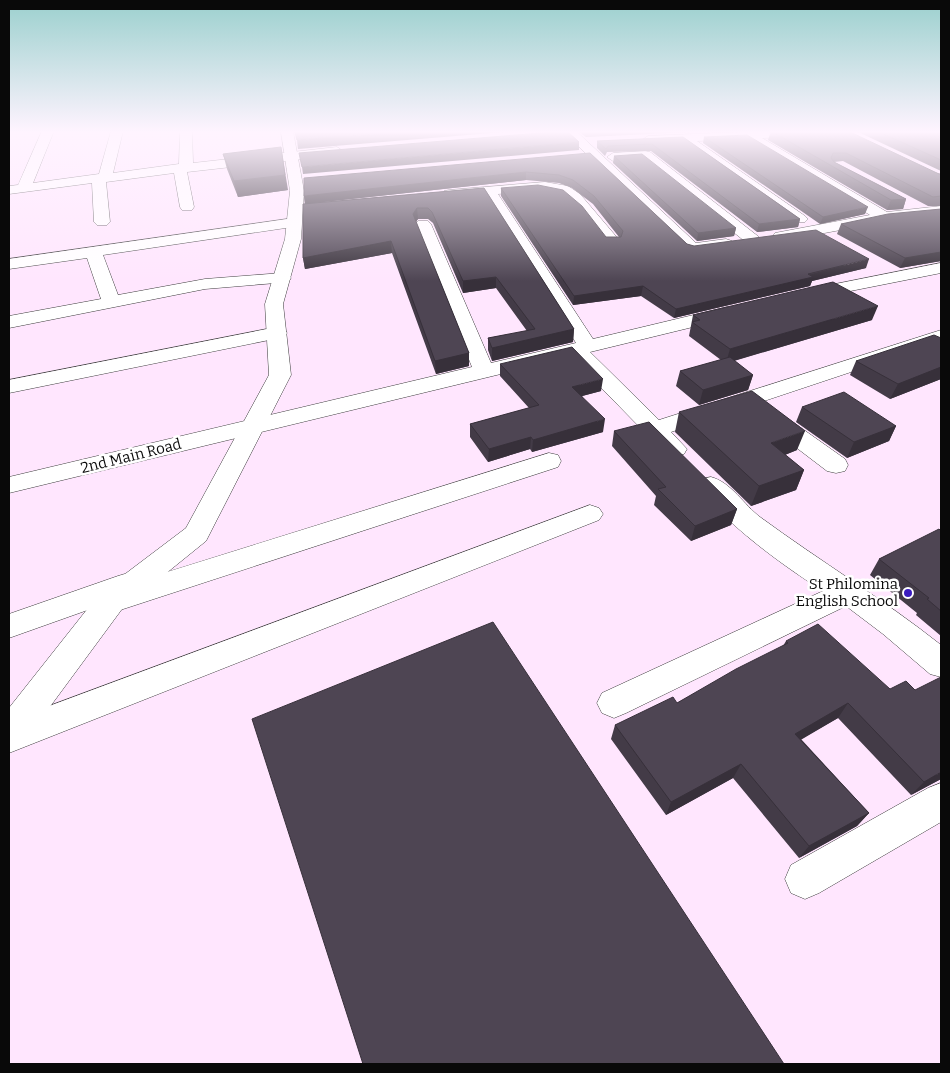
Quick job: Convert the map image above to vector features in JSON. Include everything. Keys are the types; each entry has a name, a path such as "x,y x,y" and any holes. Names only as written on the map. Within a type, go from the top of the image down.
{"street":[{"path":"24,188 27,181"},
{"path":"9,190 78,181"},
{"path":"102,181 102,222"},
{"path":"184,181 187,207"},
{"path":"9,736 111,601 196,534 280,375 274,304 293,239 297,192 301,181"},
{"path":"626,181 692,248 817,230 884,217 941,210"},
{"path":"677,181 753,240"},
{"path":"746,181 817,230 841,244"},
{"path":"824,181 884,217"},
{"path":"433,197 545,186 563,189 575,197 612,240"},
{"path":"489,191 582,348 655,429 748,522 811,569 848,592 894,625 941,664"},
{"path":"907,203 925,212"},
{"path":"9,264 93,252 295,216 314,208"},
{"path":"423,224 484,371"},
{"path":"93,252 111,302"},
{"path":"874,262 898,276"},
{"path":"789,298 941,268"},
{"path":"9,322 205,284 282,278"},
{"name":"2nd Main Road","path":"9,485 741,310"},
{"path":"9,387 277,333"},
{"path":"655,429 941,336"},
{"path":"749,400 836,465"},
{"path":"111,601 550,461"},
{"path":"9,736 590,514"},
{"path":"9,626 137,581"},
{"path":"614,703 848,592"},
{"path":"805,879 941,801"}],"building":[{"path":"304,181 442,181 304,196"},
{"path":"574,181 620,181 687,244 694,246 816,230 869,259 808,274 813,277 676,309 643,286 574,296 501,188 538,185 563,190 582,206 606,237 621,237 623,231 594,196"},
{"path":"641,181 676,181 736,228 698,233"},
{"path":"702,181 746,181 800,219 759,224"},
{"path":"770,181 824,181 868,207 823,217"},
{"path":"858,181 871,181 906,199 891,200"},
{"path":"902,181 941,181 941,196 933,197"},
{"path":"484,188 574,329 492,348 488,338 535,329 496,277 463,281 432,212 428,208 417,208 413,214 469,353 435,361 391,241 303,258 303,204"},
{"path":"941,209 941,252 905,258 841,224 888,214"},
{"path":"833,282 878,306 730,349 692,322 700,320 693,315"},
{"path":"934,335 941,338 941,367 898,384 856,361"},
{"path":"572,347 603,379 572,387 605,419 533,440 531,437 489,449 470,424 539,405 500,364"},
{"path":"730,357 753,375 703,390 680,371"},
{"path":"752,391 805,431 771,443 804,470 759,486 679,412"},
{"path":"844,392 896,426 854,442 802,407"},
{"path":"649,422 737,509 695,526 658,489 666,487 614,431"},
{"path":"939,529 941,531 941,611 927,599 929,598 879,559"},
{"path":"493,622 784,1064 363,1064 252,719"},
{"path":"818,624 890,689 906,681 915,690 941,677 941,772 924,782 848,703 795,734 869,813 809,846 741,764 671,802 615,725 673,697 677,703 736,669 788,643 786,641"}],"place":[{"name":"St Philomina English School","path":"908,593"}]}
